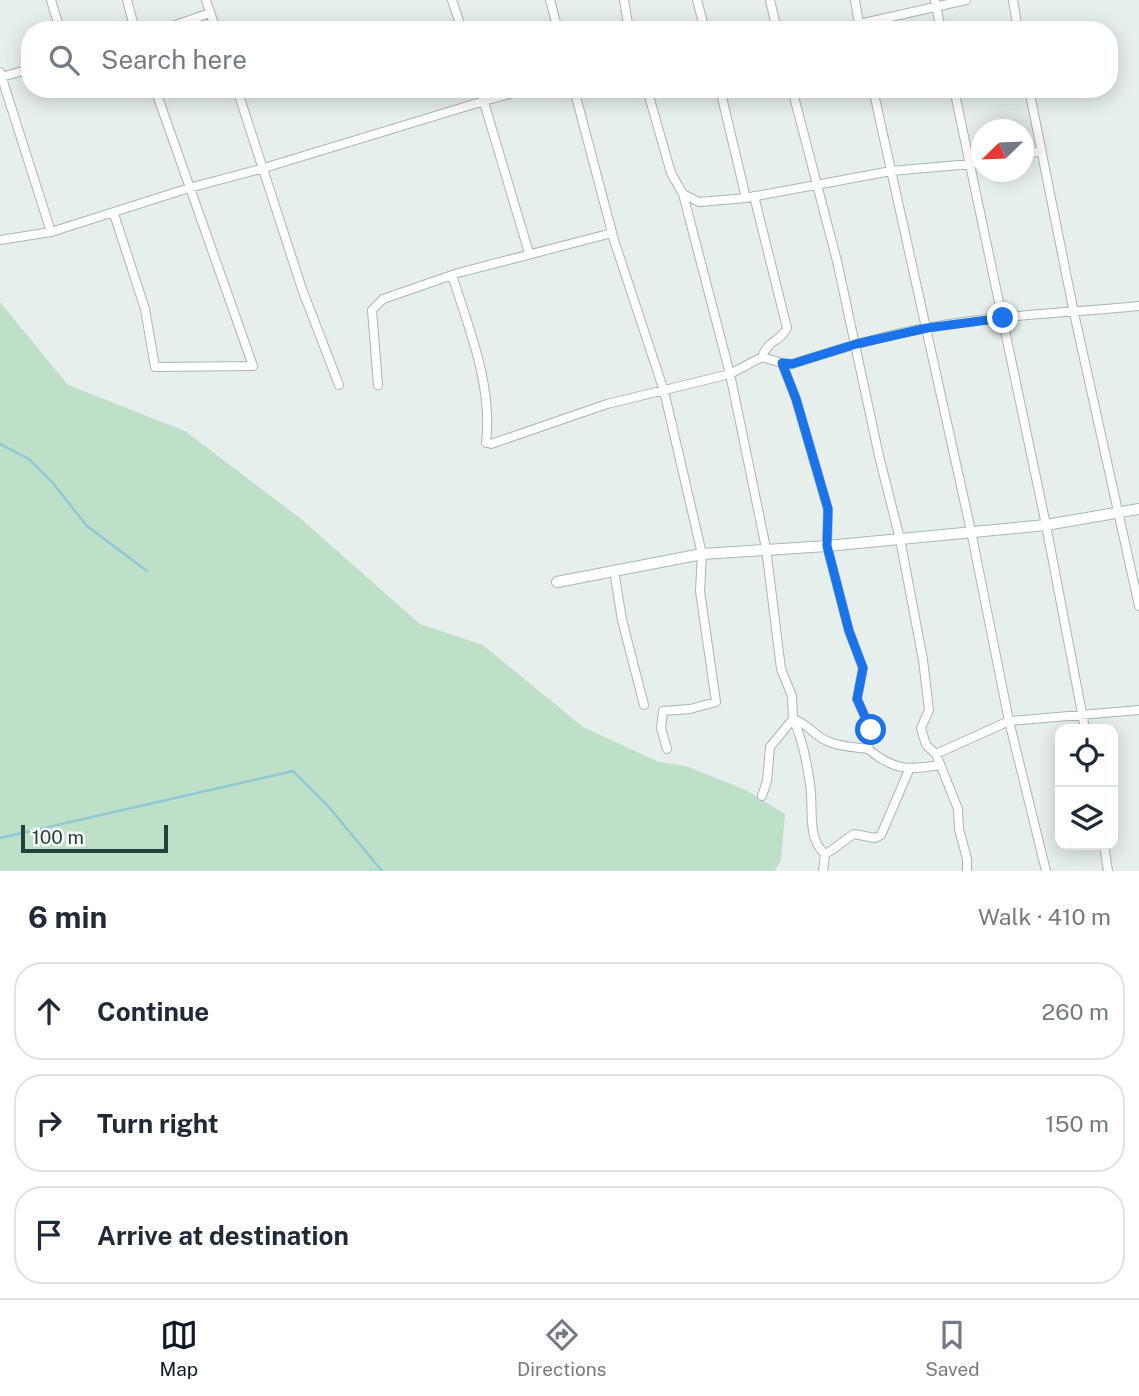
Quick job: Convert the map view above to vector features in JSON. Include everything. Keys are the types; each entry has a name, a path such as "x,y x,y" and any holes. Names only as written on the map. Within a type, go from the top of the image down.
{"street":[{"path":"51,0 57,21"},
{"path":"127,0 133,21"},
{"path":"206,0 213,21"},
{"path":"452,0 459,21"},
{"path":"550,0 556,21"},
{"path":"624,0 628,21"},
{"path":"697,0 703,21"},
{"path":"770,0 775,21"},
{"path":"855,0 858,21"},
{"path":"879,21 935,4 966,0"},
{"path":"1013,0 1016,21"},
{"path":"187,21 210,13"},
{"path":"21,71 1,75 51,232"},
{"path":"114,214 145,309 155,367 253,366 158,98"},
{"path":"240,98 302,289 339,385"},
{"path":"483,98 529,253"},
{"path":"0,240 51,232 114,214 190,188 495,98"},
{"path":"576,98 612,233 664,391 702,554 700,591 716,702 690,709 663,711 661,728 667,749"},
{"path":"650,98 671,173 683,194 730,374 766,548 781,669 792,696 793,719 798,729 810,784 813,831 820,849 825,854"},
{"path":"452,275 480,366 489,418 489,444 607,404 730,374 762,357 766,346 782,336 788,328 722,98"},
{"path":"794,98 837,261 879,456 900,539 923,660 929,710 921,728 926,745 936,754 958,809 967,871"},
{"path":"875,98 971,531 1009,721 1046,871"},
{"path":"956,98 1046,525 1083,724"},
{"path":"1032,98 1074,313 1139,606"},
{"path":"1034,153 1041,151"},
{"path":"683,194 699,202 750,197 816,183 891,172 970,165"},
{"path":"378,385 372,310 383,299 452,275 612,233"},
{"path":"762,357 792,364 856,344 927,328 1037,313 1074,313 1139,306"},
{"path":"782,363 796,399 828,509 827,546 849,631 863,668 857,699 871,730 868,749"},
{"path":"557,582 702,554 827,546 1046,525 1139,509"},
{"path":"614,570 622,620 644,705"},
{"path":"936,754 1009,721 1139,710"},
{"path":"793,719 801,721 816,735 838,746 868,749 882,761 909,770 940,765"},
{"path":"762,796 767,781 770,747 793,719"},
{"path":"823,871 825,854 854,834 875,838 881,835 909,770"},
{"path":"1105,850 1108,871"}],"green space":[{"path":"0,302 68,385 185,431 301,519 420,624 483,645 583,727 659,762 686,766 746,790 785,814 781,860 775,871 0,871"}],"waterway":[{"path":"0,444 29,459 52,482 87,526 147,571"},
{"path":"0,838 293,771 328,806 382,871"}],"route":[{"path":"871,730 857,699 863,668 849,631 827,546 828,509 796,399 782,363 792,364 856,344 927,328 1003,318"}]}
